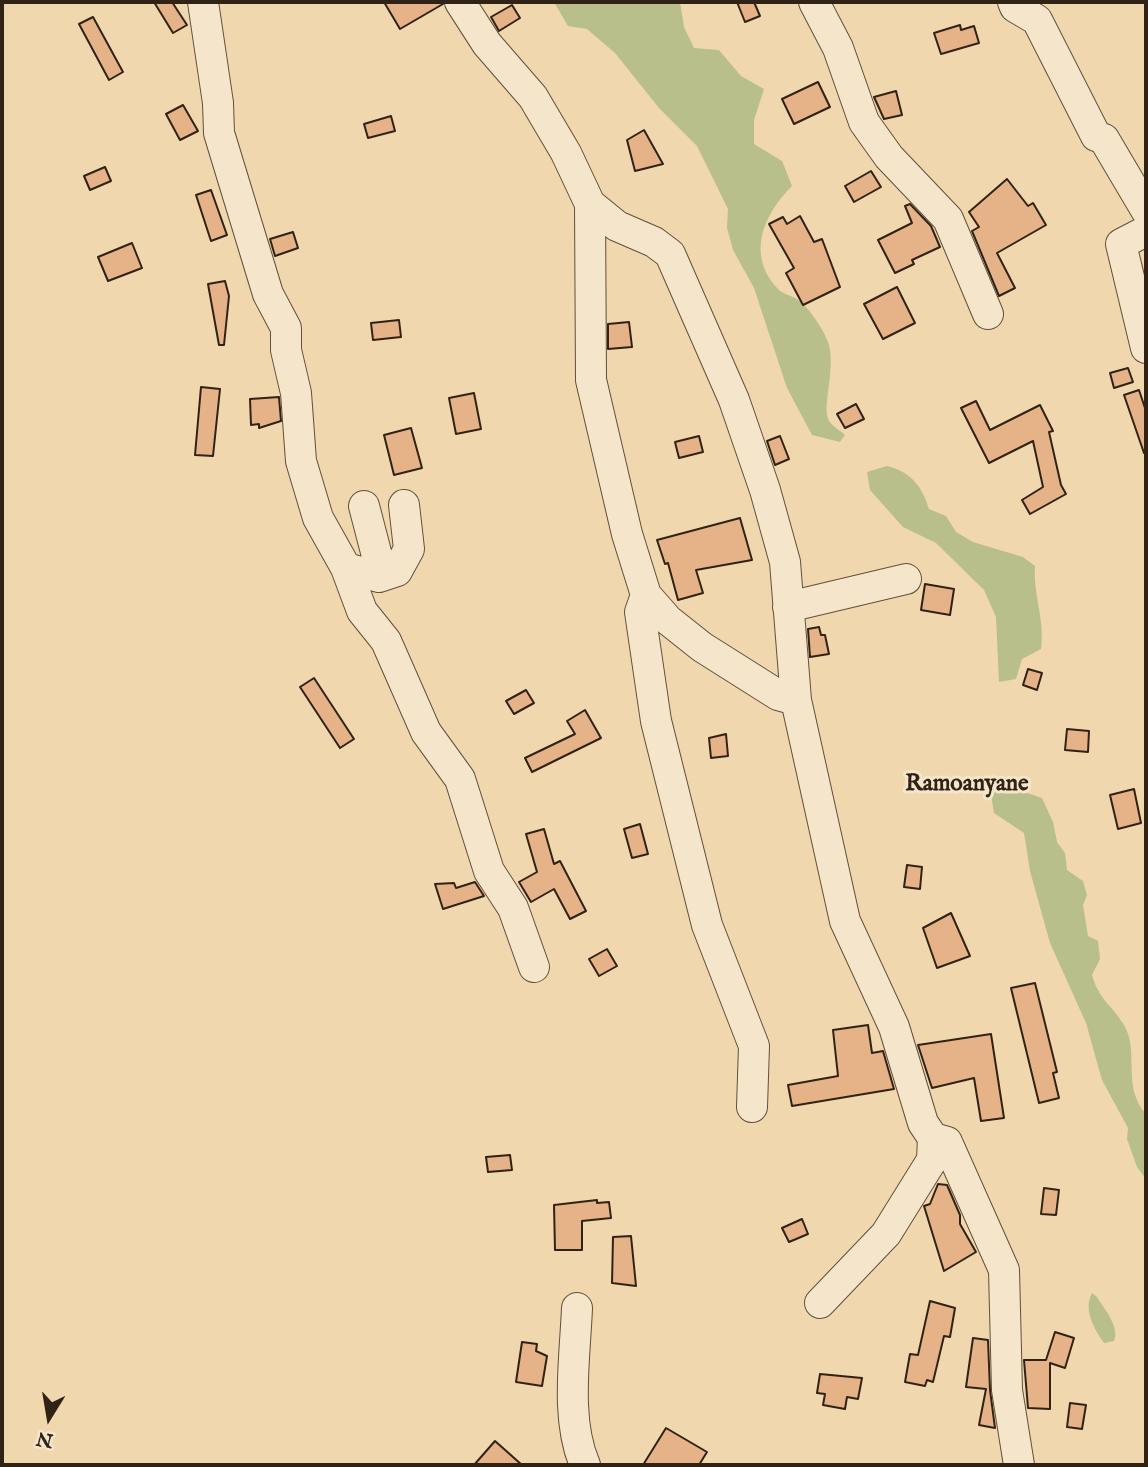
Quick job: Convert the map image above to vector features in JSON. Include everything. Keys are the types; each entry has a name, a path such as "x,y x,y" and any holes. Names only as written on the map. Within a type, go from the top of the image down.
{"street":[{"path":"203,2 218,103 219,133 268,294 286,328 286,350 296,393 301,461 318,518 359,571 362,611 386,641 426,732 460,779 489,871 513,908 534,967"},
{"path":"460,2 487,44 533,97 566,153 590,204 591,380 627,534 646,595 668,620 702,647 778,695 796,700"},
{"path":"814,2 838,48 864,122 889,157 948,219 988,314"},
{"path":"1013,2 1016,7 1037,20 1096,136 1104,139 1146,210"},
{"path":"590,204 617,226 654,242 670,254 734,400 765,490 785,562 796,700 845,921 894,1027 923,1123 933,1138 932,1160 886,1234 820,1303"},
{"path":"1146,231 1121,244 1146,348"},
{"path":"359,571 379,577 397,571 409,549 404,505"},
{"path":"359,571 377,556 364,506"},
{"path":"788,607 905,579"},
{"path":"646,595 640,612 656,721 707,925 754,1046 752,1107"},
{"path":"933,1138 947,1142 1004,1270 1007,1390 1019,1465"},
{"path":"577,1308 573,1388 577,1447 585,1465"}],"green space":[{"path":"554,2 680,2 684,27 694,48 719,50 741,76 764,89 754,120 754,144 782,161 792,186 766,222 761,249 763,263 768,276 778,289 805,306 826,337 831,363 827,415 830,423 845,435 840,442 812,435 787,388 754,288 733,250 727,228 728,209 697,146 659,108 615,53 587,29 568,26"},
{"path":"887,466 909,476 923,493 929,509 946,516 956,532 973,542 1023,557 1035,566 1041,649 1022,659 1016,679 999,682 996,617 984,590 936,543 903,527 870,490 867,472"},
{"path":"995,782 1042,798 1053,822 1057,842 1065,853 1067,870 1083,881 1087,895 1083,905 1088,936 1098,941 1100,959 1092,975 1098,991 1129,1035 1134,1092 1146,1114 1146,1179 1137,1167 1127,1139 1128,1128 1102,1080 1086,1023 1050,943 1030,871 1024,833 994,813 990,788"},
{"path":"1092,1293 1113,1324 1114,1341 1104,1343 1093,1325 1089,1312"}],"building":[{"path":"154,2 172,2 187,25 173,33"},
{"path":"384,2 443,2 443,4 400,29"},
{"path":"737,2 754,2 760,16 745,22"},
{"path":"512,5 520,18 499,31 491,17"},
{"path":"93,17 123,72 109,80 79,24"},
{"path":"960,25 961,30 974,26 979,43 941,54 934,33"},
{"path":"818,82 830,107 794,124 782,99"},
{"path":"896,91 902,115 884,119 874,97"},
{"path":"183,105 198,131 180,140 166,114"},
{"path":"391,116 395,131 368,138 364,124"},
{"path":"644,130 663,164 635,171 627,140"},
{"path":"105,167 111,181 90,190 84,176"},
{"path":"871,171 881,187 854,202 845,186"},
{"path":"1007,179 1028,206 1033,203 1046,225 997,253 1015,288 999,296 972,231 979,227 969,212"},
{"path":"211,190 227,235 211,241 196,195"},
{"path":"910,204 931,226 940,247 912,260 914,264 895,273 878,240 912,223 905,206"},
{"path":"800,216 814,242 822,239 840,287 803,305 786,273 794,268 769,224 783,217 787,224"},
{"path":"293,232 298,248 275,256 270,239"},
{"path":"132,243 142,268 108,281 98,257"},
{"path":"225,281 229,296 224,345 219,345 208,284"},
{"path":"897,287 915,323 883,339 864,304"},
{"path":"399,320 401,337 373,340 371,323"},
{"path":"629,322 632,347 608,349 608,324"},
{"path":"1128,368 1133,382 1114,388 1110,373"},
{"path":"201,387 220,389 213,456 195,455"},
{"path":"1139,390 1146,411 1144,453 1124,395"},
{"path":"474,393 481,429 456,434 449,398"},
{"path":"279,397 281,421 259,428 259,424 251,425 250,399"},
{"path":"976,401 990,430 1040,405 1053,431 1049,432 1061,485 1066,494 1030,514 1022,500 1043,487 1033,441 989,463 961,408"},
{"path":"856,404 864,419 845,428 837,414"},
{"path":"411,428 422,468 394,475 384,435"},
{"path":"699,436 703,452 679,458 675,442"},
{"path":"780,436 789,459 775,465 767,441"},
{"path":"740,518 752,560 696,570 703,593 678,600 668,563 665,564 657,540"},
{"path":"925,584 954,589 950,615 921,610"},
{"path":"819,627 821,635 825,635 829,654 810,657 808,629"},
{"path":"1028,669 1042,673 1037,690 1023,685"},
{"path":"314,678 354,739 340,748 300,687"},
{"path":"526,690 534,703 514,714 506,701"},
{"path":"585,710 601,738 532,772 525,758 575,734 567,721"},
{"path":"1067,729 1089,731 1088,752 1065,750"},
{"path":"726,734 728,756 711,758 709,738"},
{"path":"1134,789 1141,823 1118,829 1110,795"},
{"path":"640,824 648,854 632,858 624,829"},
{"path":"544,829 554,864 560,861 586,911 570,919 554,889 531,902 519,882 537,872 526,834"},
{"path":"907,865 922,867 920,889 904,887"},
{"path":"475,882 484,896 443,909 435,884 454,883 456,888"},
{"path":"951,913 970,956 937,968 923,928"},
{"path":"607,949 617,966 599,976 589,959"},
{"path":"1035,983 1057,1072 1053,1073 1059,1098 1039,1103 1011,988"},
{"path":"868,1025 872,1053 883,1051 894,1089 792,1106 788,1085 838,1076 833,1030"},
{"path":"991,1034 1004,1118 981,1121 974,1078 932,1088 918,1045"},
{"path":"510,1155 512,1170 488,1172 486,1157"},
{"path":"938,1184 947,1185 960,1215 960,1224 976,1252 944,1271 924,1206 930,1204"},
{"path":"1044,1188 1059,1190 1056,1215 1041,1214"},
{"path":"597,1200 597,1203 609,1202 611,1218 582,1221 582,1250 555,1250 554,1205"},
{"path":"802,1219 808,1234 789,1242 782,1228"},
{"path":"631,1236 636,1286 612,1283 613,1237"},
{"path":"930,1301 955,1308 950,1337 944,1336 933,1382 927,1380 925,1386 905,1382 910,1354 918,1355"},
{"path":"1055,1332 1074,1338 1065,1368 1050,1363 1050,1409 1028,1408 1024,1360 1046,1360"},
{"path":"973,1338 988,1340 995,1428 979,1425 986,1389 966,1387"},
{"path":"522,1342 537,1344 536,1351 547,1356 542,1386 516,1382"},
{"path":"820,1374 862,1378 858,1399 847,1397 845,1409 823,1405 825,1394 817,1393"},
{"path":"1070,1403 1086,1405 1082,1429 1067,1427"},
{"path":"666,1428 707,1452 699,1465 643,1465"},
{"path":"495,1441 522,1465 474,1465"}],"district":[{"name":"Ramoanyane","path":"967,785"}]}
